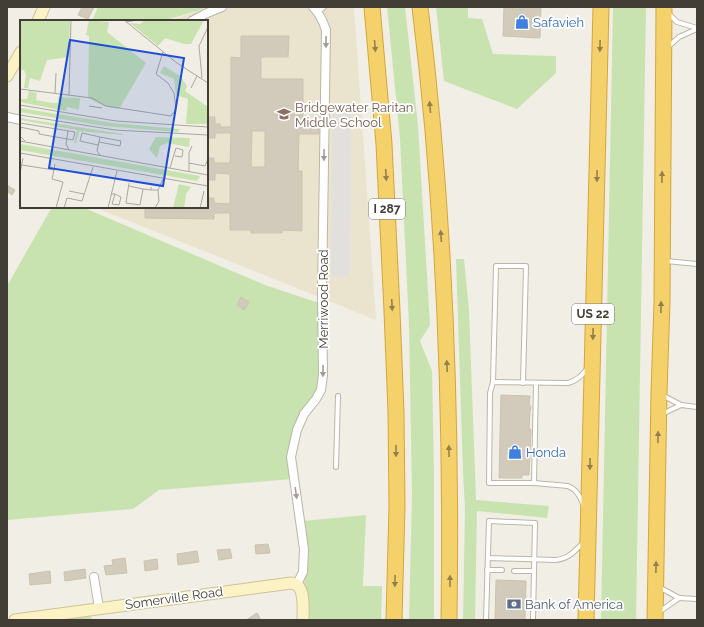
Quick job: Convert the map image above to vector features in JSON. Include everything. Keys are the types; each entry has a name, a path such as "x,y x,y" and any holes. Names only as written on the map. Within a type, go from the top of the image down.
{"highway":[{"name":"I 287","path":"372,7 384,144 396,412 397,506 394,620"},
{"path":"420,7 427,66 445,306 448,405 449,620"},
{"name":"US 22","path":"586,620 601,7"},
{"path":"655,617 658,416 662,302 664,8"}],"street":[{"path":"38,20 44,7"},
{"path":"194,20 222,7"},
{"name":"Merriwood Road","path":"297,584 303,572 304,549 291,457 297,430 304,414 316,399 324,375 322,293 326,30 318,9"},
{"path":"7,76 20,54"},
{"path":"7,118 20,120"},
{"path":"94,577 99,608"},
{"name":"Somerville Road","path":"15,620 291,583 297,584"},
{"path":"297,584 301,590 303,600 303,620"}],"lane":[{"path":"664,8 677,22 697,28"},
{"path":"664,51 679,37 697,28"},
{"path":"662,260 697,264"},
{"path":"523,383 526,266 496,266 493,382 490,393 489,483 534,483 568,486 577,491 588,520"},
{"path":"493,382 568,383 582,376 592,363"},
{"path":"534,483 536,383"},
{"path":"659,393 682,405 697,407"},
{"path":"336,467 338,396"},
{"path":"658,416 682,405"},
{"path":"486,620 489,521 535,523 533,620"},
{"path":"488,558 534,560 562,559 568,557 588,537"},
{"path":"487,570 502,570"},
{"path":"514,571 534,571"},
{"path":"656,585 679,598 697,599"},
{"path":"655,617 679,598"}],"shaded area":[{"name":"Bridgewater Raritan Middle School","path":"354,7 376,320 96,208 208,208 208,20 172,20 206,8"},
{"path":"332,113 351,113 350,277 331,276"}],"green space":[{"path":"98,7 203,7 203,9 166,20 92,20"},
{"path":"387,7 405,7 418,126 430,325 420,341 432,371 434,620 409,620 412,495 409,325 400,138"},
{"path":"436,7 468,7 468,18 482,19 493,54 556,56 556,73 517,109 444,81"},
{"path":"613,7 646,7 636,620 601,620"},
{"path":"51,208 84,208 265,285 325,305 323,385 293,439 292,479 159,490 133,509 7,520 7,286"},
{"path":"456,259 464,259 469,310 476,500 549,506 547,518 477,511 475,620 463,620 465,509"},
{"path":"366,515 363,586 382,586 381,620 310,620 304,585 307,549 303,521"},
{"path":"91,616 92,620 59,620"}],"building":[{"path":"82,7 94,7 88,19 78,15"},
{"name":"Safavieh","path":"504,7 541,7 540,38 503,36"},
{"path":"241,36 289,36 288,57 261,57 261,79 303,79 303,128 319,128 319,134 299,134 298,171 302,171 302,231 282,230 282,233 251,233 251,230 230,230 230,213 214,213 214,219 145,218 145,208 208,208 208,198 214,198 214,203 230,204 230,174 215,173 215,180 208,180 208,158 214,158 214,163 230,163 231,133 215,133 215,138 208,138 208,117 215,117 215,124 220,124 220,127 231,127 231,57 241,58","holes":["252,131 265,131 265,167 251,167"]},
{"path":"7,185 15,190 12,195 7,191"},
{"path":"241,297 249,302 244,310 237,305"},
{"name":"Honda","path":"501,395 530,396 529,404 531,408 529,429 531,429 529,475 522,475 522,478 499,478"},
{"path":"268,544 270,553 256,554 255,545"},
{"path":"230,549 232,558 219,560 217,550"},
{"path":"197,551 199,562 178,565 177,554"},
{"path":"125,558 127,573 106,575 104,566 113,565 112,560"},
{"path":"157,559 158,569 145,571 144,561"},
{"path":"85,569 86,578 65,581 64,572"},
{"path":"50,571 51,583 30,585 29,574"},
{"path":"496,580 526,581 525,620 495,620"},
{"path":"257,613 261,620 246,620"}],"place":[{"name":"Safavieh","path":"522,22"},
{"name":"Bridgewater Raritan Middle School","path":"284,114"},
{"name":"Honda","path":"515,452"},
{"name":"Bank of America","path":"514,604"}]}
